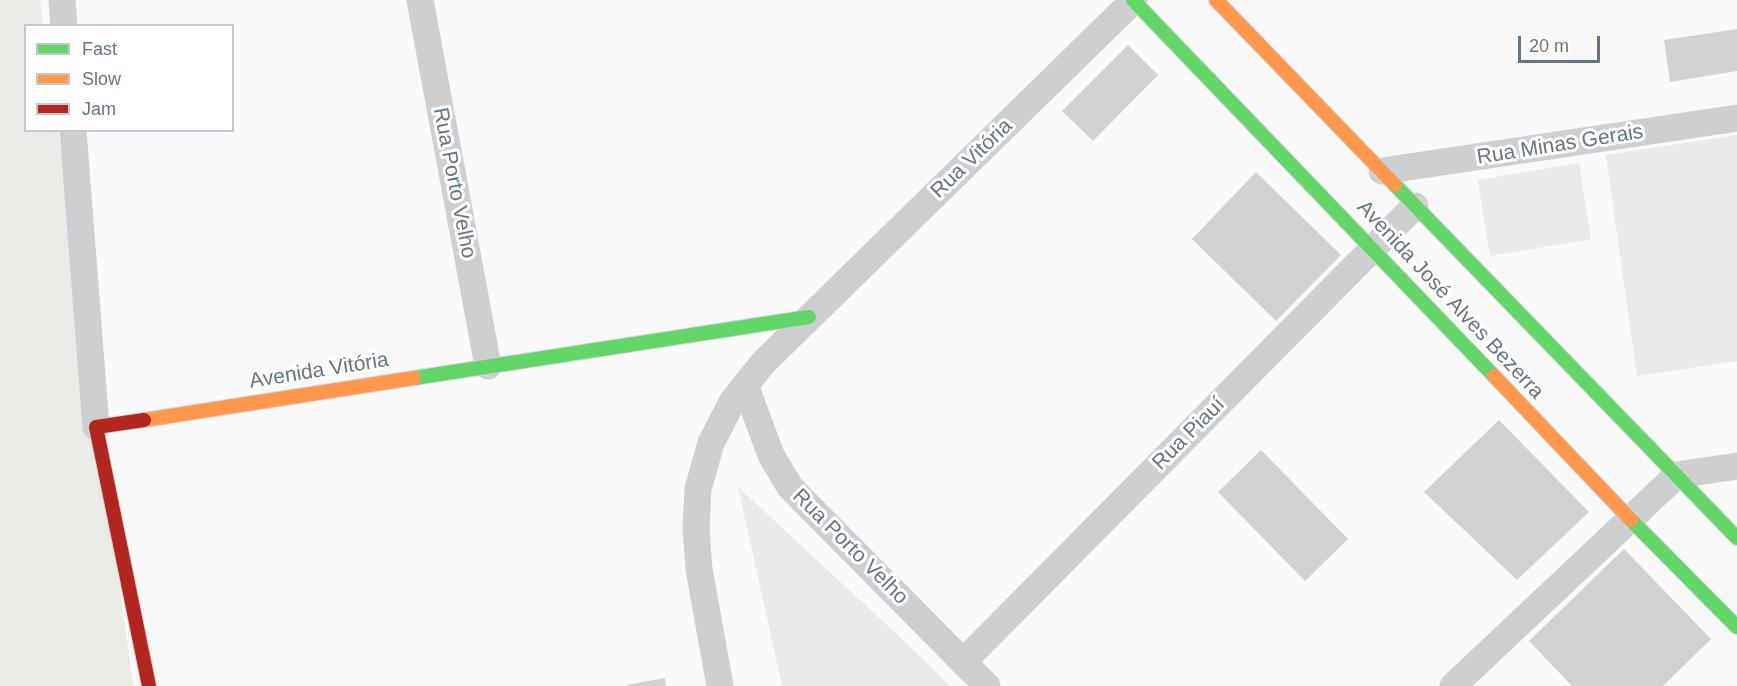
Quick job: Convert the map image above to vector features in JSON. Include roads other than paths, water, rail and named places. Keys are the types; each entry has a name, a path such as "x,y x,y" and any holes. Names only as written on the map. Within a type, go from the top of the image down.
{"street":[{"path":"62,0 64,24"},
{"name":"Rua Porto Velho","path":"420,0 488,366"},
{"name":"Avenida José Alves Bezerra","path":"1134,0 1630,520 1737,627"},
{"name":"Rua Vitória","path":"720,686 699,569 696,529 698,489 711,443 732,402 763,363 809,317 1134,0"},
{"name":"Avenida José Alves Bezerra","path":"1216,0 1737,538"},
{"name":"Rua Minas Gerais","path":"1382,171 1737,118"},
{"path":"73,132 96,427 149,686"},
{"name":"Rua Piauí","path":"963,662 1415,206"},
{"name":"Avenida Vitória","path":"96,427 809,317"},
{"name":"Rua Porto Velho","path":"745,385 771,455 790,487 987,686"},
{"path":"1453,686 1677,475 1737,466"}]}
